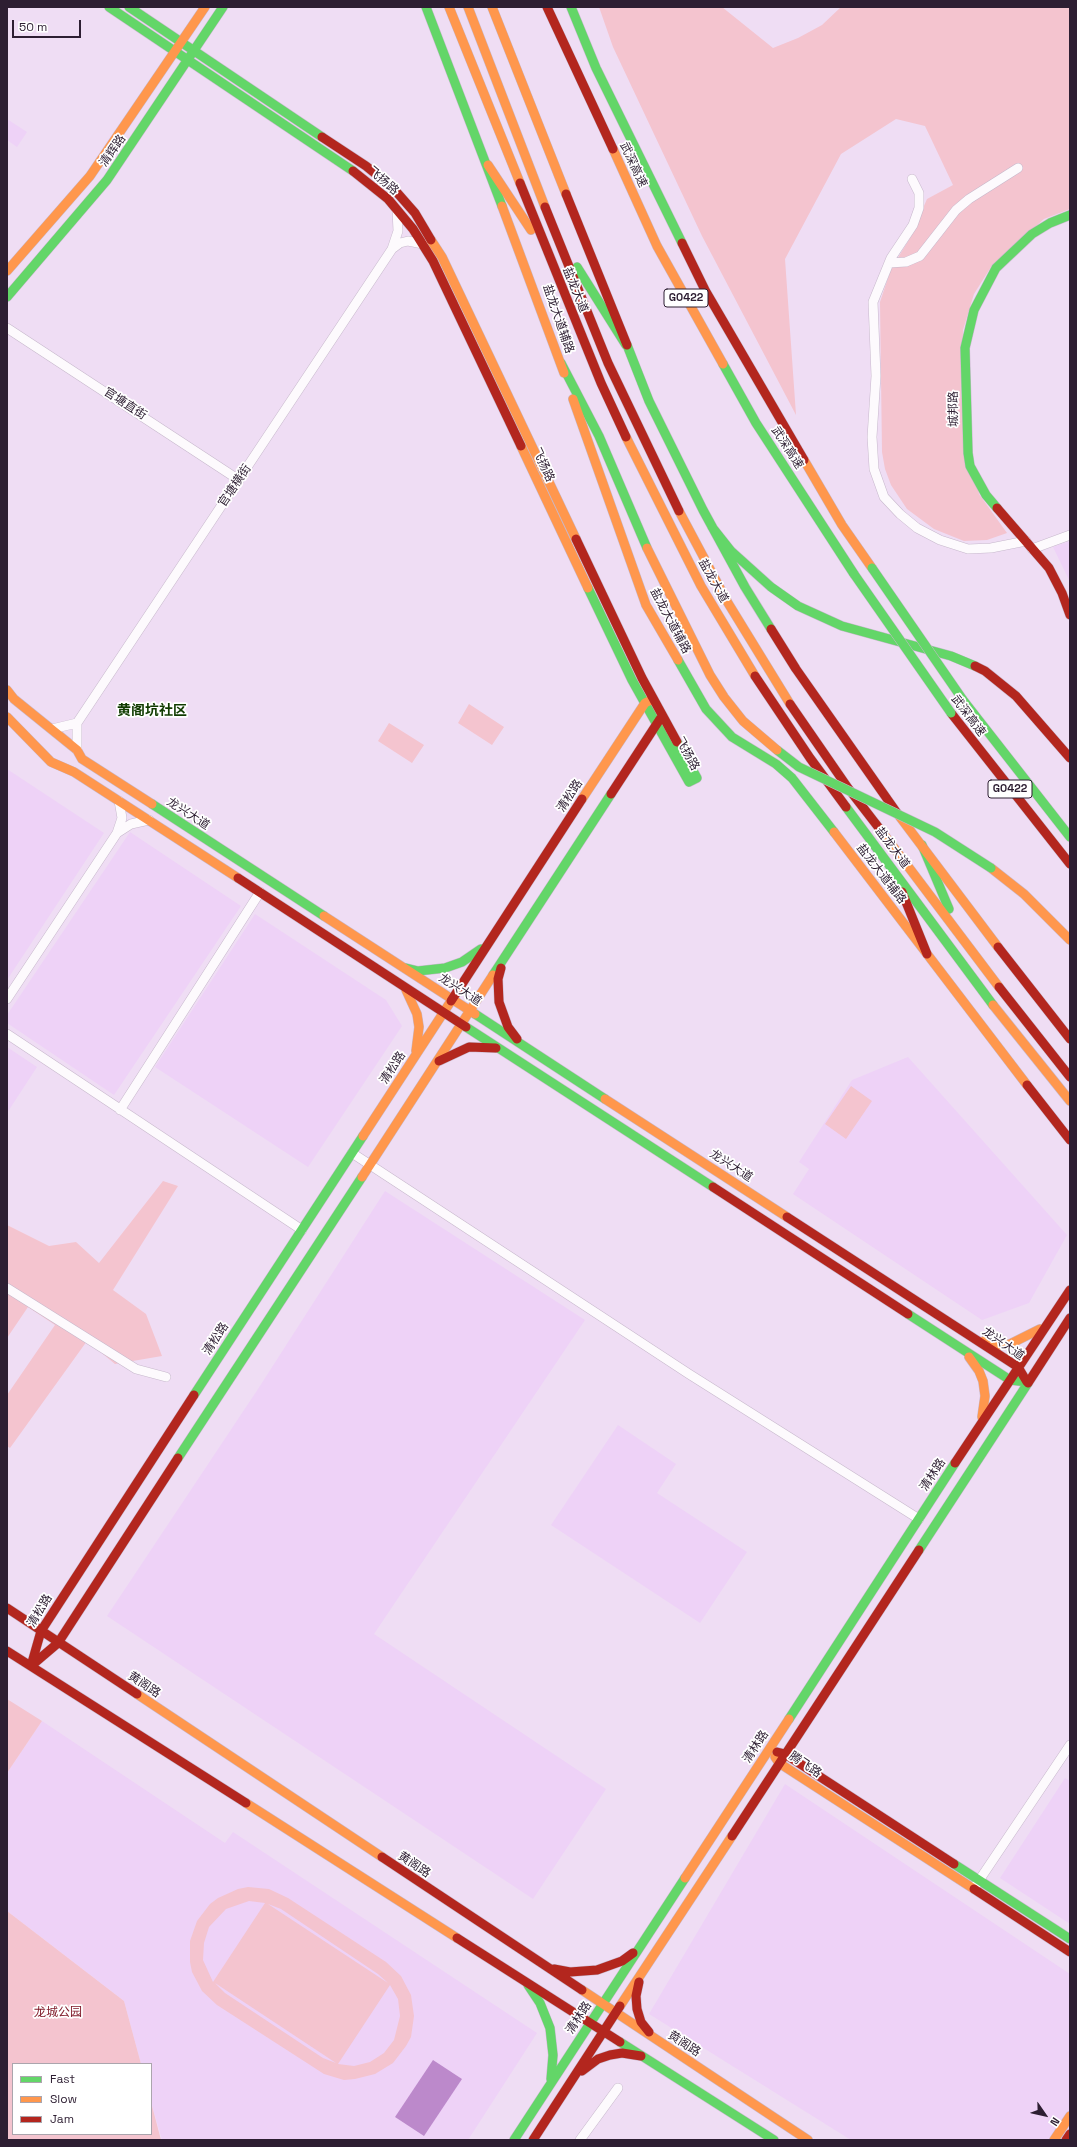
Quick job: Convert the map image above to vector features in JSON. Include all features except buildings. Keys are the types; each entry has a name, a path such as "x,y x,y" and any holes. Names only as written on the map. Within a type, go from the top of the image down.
{"main road":[{"name":"飞扬路","path":"109,7 355,173 388,199 397,209 423,244 628,673 649,701 662,715 696,778 689,782 656,724 649,701 442,257 426,228 401,196 366,166 129,7"},
{"name":"清辉路","path":"7,271 90,176 205,7"},
{"name":"清辉路","path":"7,297 107,180 223,7"},
{"name":"盐龙大道辅路","path":"426,7 488,165 561,363 638,585 656,623 706,709 732,738 776,764 792,778 1070,1140"},
{"name":"盐龙大道","path":"449,7 577,329 622,429 701,586 752,672 780,715 1006,1023 1070,1101"},
{"path":"492,7 649,401 712,527 746,587 796,669 853,753 987,933 1070,1039"},
{"name":"武深高速","path":"547,7 658,246 756,423 875,608 951,713 1070,864"},
{"name":"武深高速","path":"571,7 596,68 705,290 842,525 963,700 1070,837"},
{"name":"盐龙大道","path":"469,10 593,328 639,432 700,555 779,688 848,788 1011,1003 1070,1077"},
{"path":"488,165 549,256"},
{"name":"城邦路","path":"1070,215 1032,234 996,268 974,310 965,348 968,452 970,466 986,495 1049,568 1062,593 1070,615"},
{"path":"554,230 626,345"},
{"path":"561,363 599,436 647,548 710,675 729,703 760,738 799,767 935,832 991,868 1024,894 1070,940"},
{"path":"712,527 732,551 753,572 782,595 816,615 842,626 951,656 968,662 985,671 1016,696 1070,758"},
{"name":"龙兴大道","path":"7,690 14,699 77,750 82,759 970,1335 1018,1367 1028,1382"},
{"name":"清松路","path":"31,1666 41,1631 452,999 649,701"},
{"path":"31,1666 58,1643 662,715"},
{"name":"龙兴大道","path":"7,717 51,762 74,772 149,820 1010,1380 1028,1382"},
{"path":"922,845 961,937"},
{"path":"892,868 927,954"},
{"path":"402,967 418,971 445,968 467,959 490,941"},
{"path":"505,958 498,979 499,1002 508,1027 524,1046"},
{"path":"401,984 414,1004 417,1014 419,1041 415,1057"},
{"path":"436,1063 451,1053 469,1047 486,1046 504,1051"},
{"path":"970,1335 998,1344 1010,1344 1023,1340 1037,1331 1049,1319 1070,1290"},
{"path":"533,2140 1070,1318"},
{"name":"清林路","path":"514,2140 1049,1319"},
{"path":"947,1339 956,1326"},
{"path":"961,1348 972,1359 983,1381 985,1396 984,1411 979,1427"},
{"name":"黄阁路","path":"7,1608 616,2014 808,2140"},
{"path":"7,1651 605,2030 774,2140"},
{"name":"腾飞路","path":"769,1749 785,1754 1070,1939"},
{"name":"腾飞路","path":"769,1749 779,1763 1070,1952"},
{"path":"544,1966 570,1972 597,1970 622,1961 640,1946"},
{"path":"645,1969 636,1996 637,2009 641,2022 659,2042"},
{"path":"521,1977 540,2003 550,2028 553,2055 553,2070 550,2085"},
{"path":"574,2078 598,2059 610,2055 636,2055 648,2059"},
{"path":"1054,2140 1070,2116"},
{"path":"1066,2140 1070,2134"}],"street":[{"path":"889,263 906,262 920,256 956,210 969,199 1018,168"},
{"path":"912,179 919,194 919,208 913,225 889,263 874,302 876,376 872,437 874,469 884,497 900,514 917,528 940,540 968,549 991,548 1026,541"},
{"name":"官塘横街","path":"77,723 392,249 398,231 397,209"},
{"path":"392,249 400,243 408,241 423,244"},
{"name":"官塘直街","path":"8,327 239,480"},
{"path":"1032,549 1070,535"},
{"path":"52,729 77,723 77,750"},
{"path":"7,999 117,833 122,818 119,801"},
{"path":"117,833 131,824 149,820"},
{"path":"120,1110 260,892"},
{"path":"7,1034 302,1230"},
{"path":"352,1153 689,1374 919,1519"},
{"path":"7,1288 136,1369 166,1376"},
{"path":"973,1889 1070,1745"},
{"path":"580,2140 618,2088"}],"shaded area":[{"path":"7,119 27,132 17,147 7,140"},
{"path":"1070,541 1070,582 1053,547"},
{"path":"7,769 104,833 7,980"},
{"path":"130,832 241,906 114,1095 7,1023 7,1015"},
{"path":"255,914 386,1000 402,1026 308,1167 155,1067"},
{"path":"7,1047 37,1067 7,1113"},
{"path":"908,1057 1067,1235 1029,1303 982,1320 793,1194 809,1169 799,1162 852,1080"},
{"path":"385,1191 585,1320 374,1634 606,1789 533,1899 107,1616 258,1389"},
{"path":"618,1425 676,1464 657,1493 747,1552 700,1623 551,1525"},
{"path":"42,1721 225,1843 233,1832 537,2033 468,2140 162,2140 152,2105 152,2063 141,2063 124,2001 7,1911 7,1773"},
{"path":"1065,1778 1070,1781 1070,1924 1000,1878"},
{"path":"785,1784 1070,1974 1070,2140 851,2140 649,2014"},
{"path":"433,2060 462,2079 424,2136 395,2117"}],"green space":[{"path":"599,7 722,7 773,48 798,38 822,25 841,7 1070,7 1070,209 1044,219 991,267 974,294 963,330 961,393 979,494 1007,533 987,540 964,541 934,529 907,509 891,485 885,469 882,452 880,302 891,269 910,238 927,199 953,185 925,126 896,119 841,154 785,259 796,415 702,236 613,47"},
{"path":"469,704 504,727 492,745 458,723"},
{"path":"389,723 424,745 412,763 378,741"},
{"path":"851,1086 872,1101 846,1139 825,1124"},
{"path":"163,1181 178,1186 113,1290 146,1314 162,1356 115,1364 87,1341 10,1448 7,1446 7,1395 55,1325 28,1307 7,1338 7,1296 10,1292 7,1290 7,1225 49,1246 76,1242 99,1263"},
{"path":"7,1699 42,1721 7,1773"},
{"path":"248,1887 269,1889 288,1898 386,1962 401,1976 411,1995 414,2016 411,2037 393,2063 375,2074 355,2079 344,2080 324,2074 217,2005 202,1991 192,1972 190,1962 190,1941 197,1921 210,1904 218,1898 238,1889","holes":["249,1901 265,1903 213,1982 203,1960 204,1943 209,1927 226,1909","268,1904 281,1909 378,1974 388,1983","215,1983 336,2063 323,2058 225,1993","390,1985 398,1999 400,2016 394,2040 384,2053 370,2062 354,2066 338,2064"]},
{"name":"龙城公园","path":"7,1911 124,2001 141,2063 12,2063 12,2135 152,2135 152,2106 161,2140 7,2140"}],"traffic: fast":[{"path":"109,7 353,171"},
{"path":"129,7 322,137"},
{"path":"7,297 107,180 223,7"},
{"path":"426,7 502,206"},
{"path":"571,7 596,68 682,243"},
{"path":"997,508 986,495 970,466 968,453 965,348 974,310 996,268 1032,234 1050,223 1070,215"},
{"path":"577,267 626,345"},
{"path":"627,345 649,401 703,510 745,587 771,629"},
{"path":"561,363 599,436 647,548"},
{"path":"723,364 756,423 854,574"},
{"path":"712,527 731,551 771,587 798,606 842,626 951,656 975,666"},
{"path":"872,568 963,700"},
{"path":"854,574 951,713"},
{"path":"588,588 632,680 689,782 697,778 677,742"},
{"path":"678,660 706,709 732,737 776,764 792,778 834,832"},
{"path":"963,700 1070,837"},
{"path":"777,750 799,767 935,832 991,868"},
{"path":"493,975 611,794"},
{"path":"152,804 324,916"},
{"path":"846,807 993,1005"},
{"path":"922,845 949,909"},
{"path":"406,968 418,971 445,968 462,962 481,949"},
{"path":"475,1014 605,1099"},
{"path":"466,1027 713,1187"},
{"path":"194,1395 363,1136"},
{"path":"178,1458 362,1177"},
{"path":"908,1314 1010,1380 1027,1382"},
{"path":"919,1550 1028,1383"},
{"path":"789,1719 955,1463"},
{"path":"954,1864 1070,1939"},
{"path":"514,2140 685,1878"},
{"path":"528,1985 540,2003 550,2028 553,2055 551,2079"},
{"path":"620,2042 774,2140"}],"traffic: slow":[{"path":"7,271 90,176 205,7"},
{"path":"449,7 520,183"},
{"path":"468,7 545,207"},
{"path":"492,7 566,194"},
{"path":"613,149 657,246 723,364"},
{"path":"488,165 531,230"},
{"path":"502,206 564,373"},
{"path":"431,240 442,257 576,539"},
{"path":"573,399 646,605 678,660"},
{"path":"626,437 701,586 755,676"},
{"path":"521,446 588,588"},
{"path":"804,460 842,525 872,568"},
{"path":"679,511 728,603 790,704"},
{"path":"647,548 710,675 724,697 743,721 777,750"},
{"path":"7,690 14,699 77,750 82,759 152,804"},
{"path":"582,799 645,703 651,700"},
{"path":"7,717 51,762 74,772 238,878"},
{"path":"897,813 998,947"},
{"path":"879,828 999,987"},
{"path":"834,832 1027,1085"},
{"path":"991,868 1024,894 1070,940"},
{"path":"324,916 475,1014"},
{"path":"362,1177 493,975"},
{"path":"406,990 417,1014 419,1027 416,1051"},
{"path":"363,1136 451,1001"},
{"path":"993,1005 1070,1101"},
{"path":"605,1099 787,1217"},
{"path":"984,1341 999,1345 1010,1344 1040,1329"},
{"path":"969,1357 979,1371 983,1381 985,1396 982,1417"},
{"path":"137,1694 382,1857"},
{"path":"685,1878 789,1719"},
{"path":"775,1757 779,1763 974,1889"},
{"path":"246,1803 457,1938"},
{"path":"620,2006 732,1836"},
{"path":"582,1990 808,2140"},
{"path":"1054,2140 1070,2116"}],"traffic: jam":[{"path":"547,7 613,149"},
{"path":"322,137 366,166 393,188 415,213 431,240"},
{"path":"353,171 388,199 413,229 433,261 521,446"},
{"path":"520,183 601,383 626,437"},
{"path":"566,194 627,345"},
{"path":"545,207 608,363 679,511"},
{"path":"682,243 705,290 804,460"},
{"path":"997,508 1049,568 1062,593 1070,615"},
{"path":"576,539 642,678 677,742"},
{"path":"771,629 796,669 897,813"},
{"path":"975,666 985,671 1016,696 1070,758"},
{"path":"755,676 810,758 846,807"},
{"path":"790,704 848,788 879,828"},
{"path":"951,713 1070,864"},
{"path":"611,794 660,719"},
{"path":"451,1001 582,799"},
{"path":"238,878 466,1027"},
{"path":"902,892 927,954"},
{"path":"998,947 1070,1039"},
{"path":"501,968 498,979 499,1002 508,1027 517,1039"},
{"path":"999,987 1070,1077"},
{"path":"439,1061 469,1047 496,1048"},
{"path":"1027,1085 1070,1140"},
{"path":"713,1187 908,1314"},
{"path":"787,1217 1018,1367 1027,1382"},
{"path":"955,1463 1070,1290"},
{"path":"1028,1383 1070,1318"},
{"path":"31,1666 41,1631 194,1395"},
{"path":"31,1666 58,1643 178,1458"},
{"path":"732,1836 919,1550"},
{"path":"7,1608 137,1694"},
{"path":"7,1651 246,1803"},
{"path":"777,1752 785,1754 954,1864"},
{"path":"382,1857 582,1990"},
{"path":"974,1889 1070,1952"},
{"path":"457,1938 620,2042"},
{"path":"554,1969 570,1972 597,1970 622,1961 633,1953"},
{"path":"639,1982 636,1996 637,2009 641,2022 649,2032"},
{"path":"533,2140 620,2006"},
{"path":"582,2071 598,2059 610,2055 622,2053 641,2056"},
{"path":"1066,2140 1070,2134"}],"district":[{"name":"黄阁坑社区","path":"152,711"}]}
